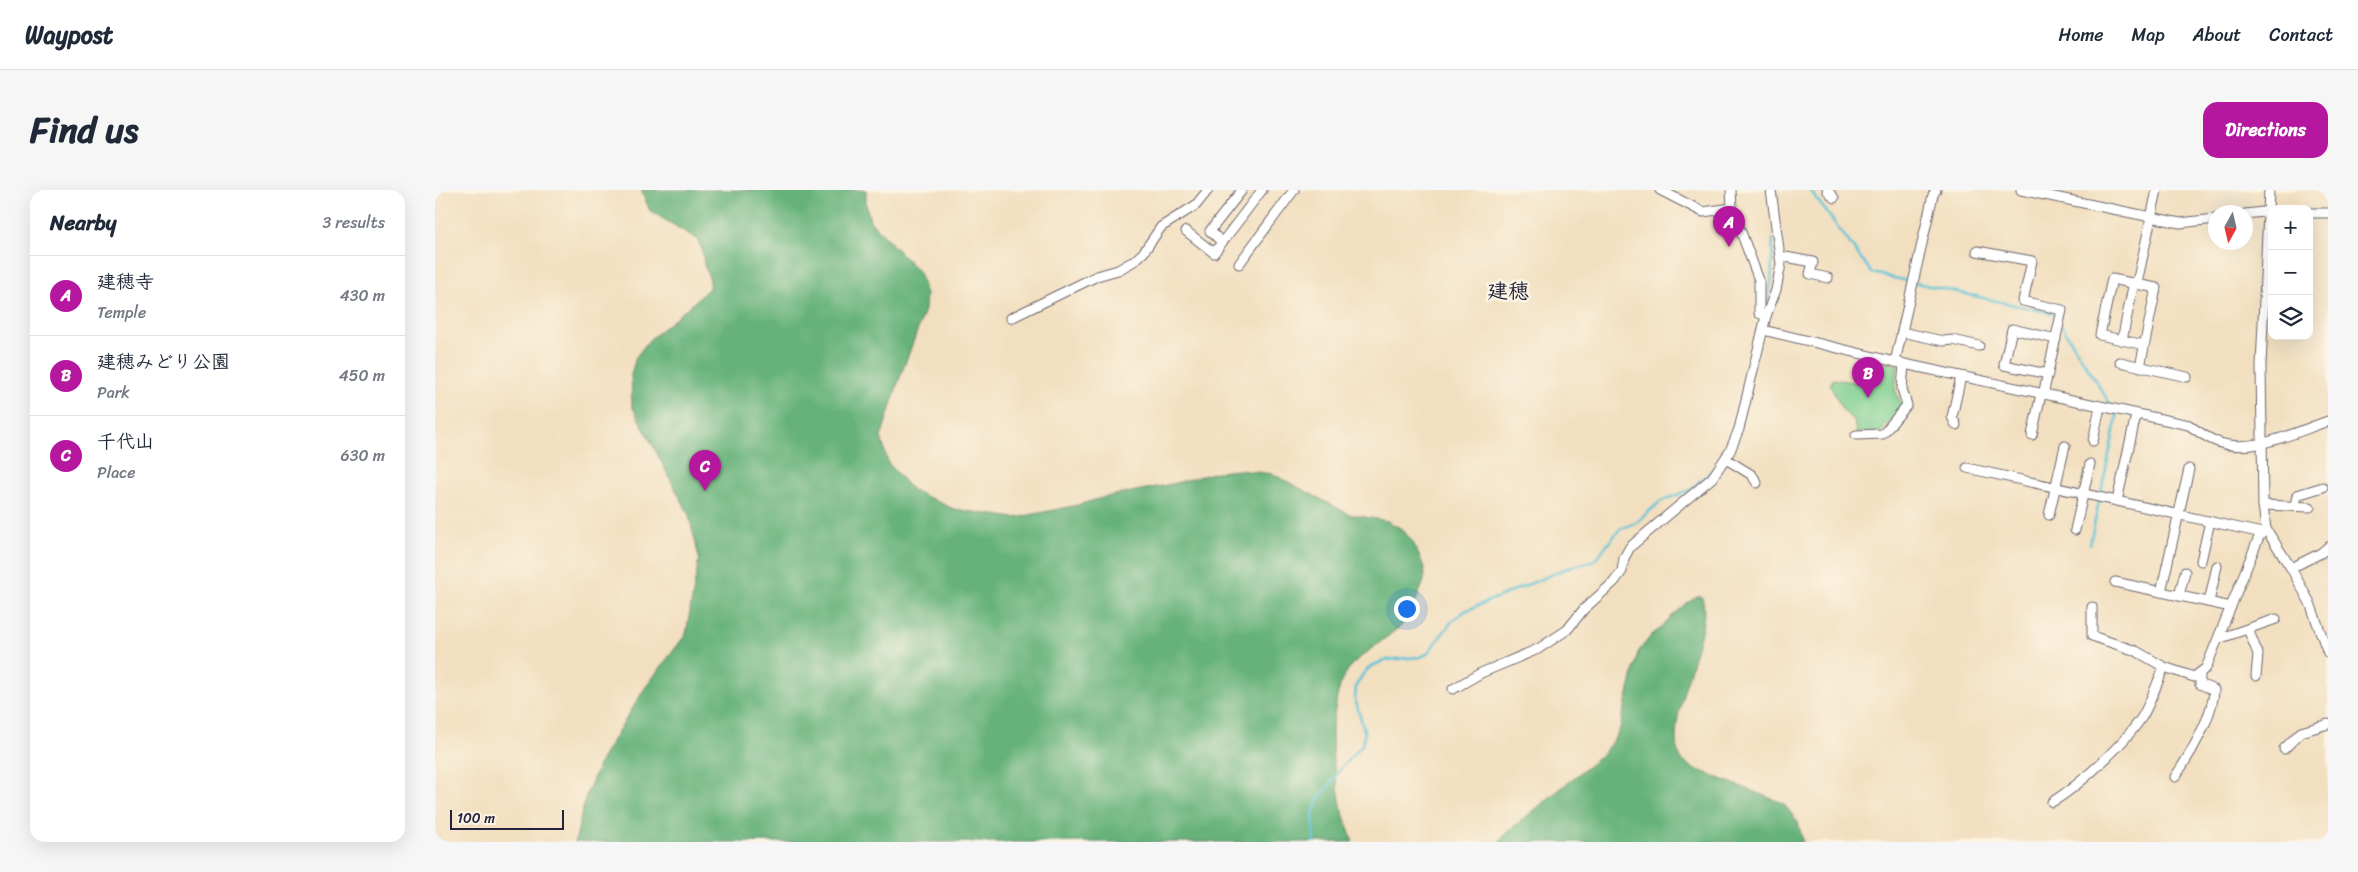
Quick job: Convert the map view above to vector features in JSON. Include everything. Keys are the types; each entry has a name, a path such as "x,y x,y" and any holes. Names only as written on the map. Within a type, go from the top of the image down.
{"street":[{"path":"1011,318 1097,276 1119,270 1134,261 1143,253 1161,227 1196,205 1208,190"},
{"path":"1222,242 1210,231 1242,190"},
{"path":"1186,231 1214,253 1262,190"},
{"path":"1662,190 1703,212 1732,208"},
{"path":"1731,190 1732,208 1759,280 1759,313 1766,316"},
{"path":"1453,690 1481,673 1538,649 1567,630 1583,609 1614,582 1622,570 1624,558 1630,547 1712,478 1725,459 1739,429 1766,316 1776,290 1781,264 1771,190"},
{"path":"1827,190 1833,198"},
{"path":"1856,435 1883,434 1907,405 1902,389 1899,363 1902,332 1933,195 1936,190"},
{"path":"2021,190 2180,223 2208,220"},
{"path":"2122,340 2157,190"},
{"path":"2269,190 2270,205"},
{"path":"1239,264 1292,191"},
{"path":"2253,213 2268,211"},
{"path":"2313,213 2328,213"},
{"path":"2092,606 2092,636 2136,651 2164,667 2194,677 2206,668 2264,531 2261,366 2268,245"},
{"path":"1977,251 2032,261 2023,301 2062,310 2032,435"},
{"path":"1780,256 1813,262 1810,274 1828,278"},
{"path":"2140,367 2156,288 2112,279 2100,335 2144,344"},
{"path":"2048,374 2004,365 2012,329 2056,339"},
{"path":"1763,330 1961,377 2189,425 2224,444 2262,443 2328,421"},
{"path":"1902,332 1943,341 1953,340 1979,346"},
{"path":"2121,362 2187,377"},
{"path":"1956,425 1952,417 1961,377"},
{"path":"2093,442 2100,407"},
{"path":"2117,501 2136,415"},
{"path":"2049,515 2065,446"},
{"path":"1725,459 1752,475 1757,483"},
{"path":"2075,530 2090,464"},
{"path":"1967,468 2264,531 2291,568 2310,603 2328,653"},
{"path":"2161,592 2189,470"},
{"path":"2295,506 2297,495 2323,487"},
{"path":"2263,505 2310,507"},
{"path":"2201,561 2210,521"},
{"path":"2291,568 2321,553 2328,547"},
{"path":"2209,602 2217,566"},
{"path":"2179,596 2185,572"},
{"path":"2115,582 2231,607"},
{"path":"2218,639 2275,619"},
{"path":"2248,630 2258,654 2256,676"},
{"path":"2051,802 2071,791 2132,730 2143,714 2164,667"},
{"path":"2175,777 2185,763 2213,703 2214,690 2200,684 2200,674"},
{"path":"2284,749 2301,732 2328,724"}],"green space":[{"path":"641,190 866,190 866,204 870,221 919,272 926,294 925,310 899,380 881,437 888,463 912,490 954,509 1015,518 1172,484 1216,472 1239,470 1273,474 1349,514 1387,521 1402,529 1413,542 1424,567 1424,581 1410,616 1401,626 1352,664 1342,679 1332,728 1333,761 1342,810 1353,842 575,842 586,795 602,758 645,688 686,634 699,558 689,515 632,406 631,374 636,357 649,340 709,288 710,280 704,265 702,249 697,239 650,211"},
{"path":"1864,358 1898,365 1895,389 1902,407 1881,432 1856,433 1854,420 1843,411 1830,385 1833,379 1859,383"},
{"path":"1701,596 1704,609 1702,628 1677,722 1676,742 1681,759 1693,768 1783,803 1798,822 1803,842 1499,842 1506,833 1603,754 1619,732 1638,652 1650,637 1683,606 1696,597"}],"waterway":[{"path":"1810,190 1872,273 2055,314 2058,319"},
{"path":"1765,308 1771,286 1773,239"},
{"path":"2062,326 2110,404"},
{"path":"1723,454 1729,444 1757,337"},
{"path":"2090,544 2117,417 2114,411"},
{"path":"1314,842 1313,814 1317,802 1341,768 1362,745 1365,733 1355,699 1356,686 1370,667 1385,660 1420,657 1427,654 1453,620 1465,611 1572,566 1593,562 1620,529 1636,523 1661,501 1690,490 1714,469"}],"place":[{"name":"建穂寺","path":"1729,247"},
{"name":"建穂みどり公園","path":"1868,398"},
{"name":"千代山","path":"705,491"}],"district":[{"name":"建穂","path":"1508,291"}]}
